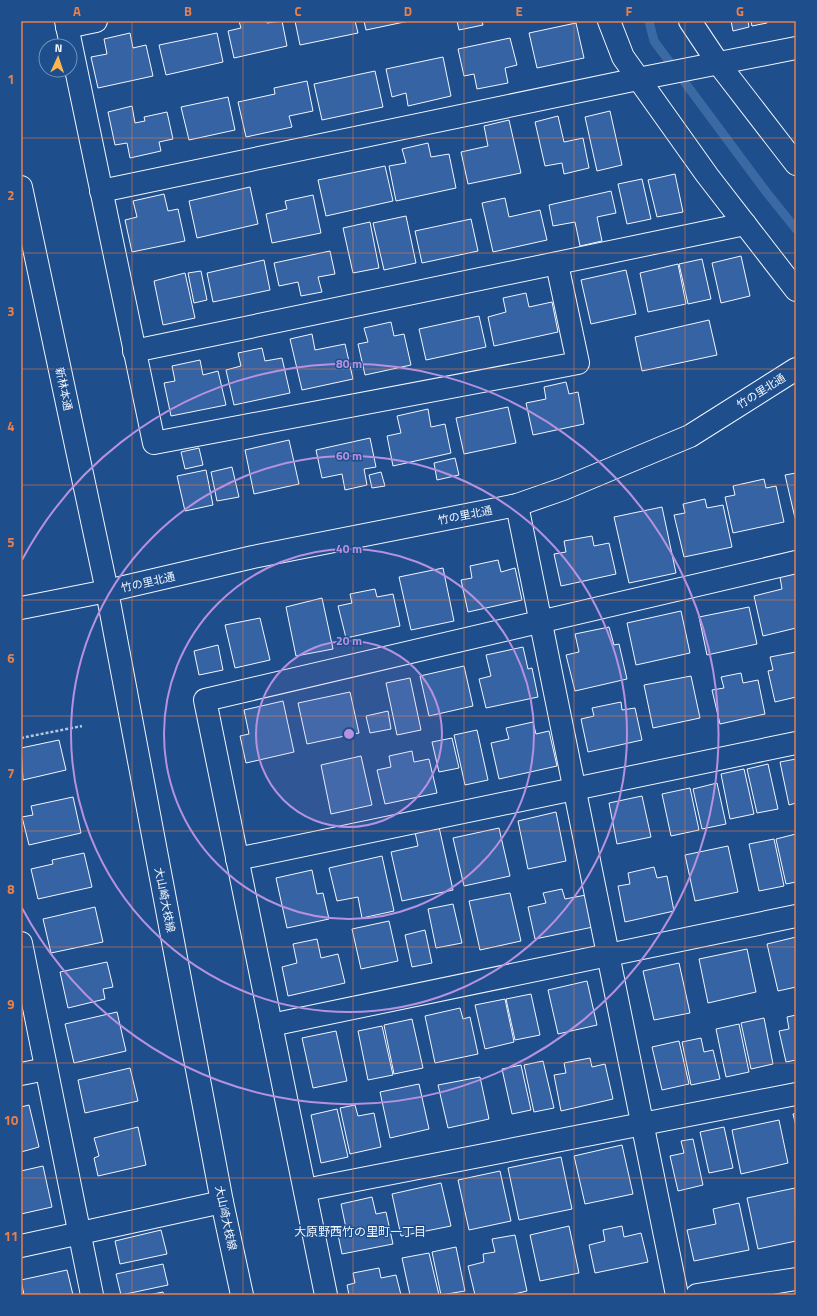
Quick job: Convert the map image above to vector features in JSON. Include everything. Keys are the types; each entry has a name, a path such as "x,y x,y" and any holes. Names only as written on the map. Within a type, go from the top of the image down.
{"street":[{"path":"96,21 67,24 154,443 578,363 556,264"},
{"path":"609,21 623,58 707,175 796,290"},
{"path":"690,21 718,64 796,164"},
{"path":"101,192 638,79 796,48"},
{"name":"新林本通","path":"21,187 108,591"},
{"path":"134,352 745,224"},
{"name":"竹の里北通","path":"108,591 254,557 517,505 563,488 690,436 796,369"},
{"path":"517,505 677,1295"},
{"path":"326,1295 204,700 796,562"},
{"path":"21,608 108,591"},
{"name":"大山崎大枝線","path":"108,591 222,1202 242,1295"},
{"path":"237,859 796,742"},
{"path":"271,1025 796,916"},
{"path":"21,943 92,1295"},
{"path":"21,1074 46,1069"},
{"path":"305,1190 796,1094"},
{"path":"21,1246 222,1202"},
{"path":"697,1295 796,1279"}],"path":[{"path":"21,738 82,726"}],"building":[{"path":"239,21 266,21 267,23 282,21 287,46 234,58 228,31 241,28"},
{"path":"295,21 355,21 358,33 300,45"},
{"path":"364,21 409,21 366,30"},
{"path":"457,21 482,21 483,25 459,30"},
{"path":"731,21 748,21 749,27 733,31"},
{"path":"751,21 767,21 767,23 752,26"},
{"path":"576,23 584,58 537,68 529,33"},
{"path":"130,33 133,48 146,45 153,76 98,88 91,57 107,54 104,39"},
{"path":"217,33 223,62 166,75 159,45"},
{"path":"510,38 517,65 505,68 508,83 477,89 474,74 464,76 458,49"},
{"path":"443,57 451,96 408,106 406,93 392,97 386,69"},
{"path":"375,71 383,107 322,120 314,84"},
{"path":"307,81 313,111 289,116 292,127 246,137 238,102 275,94 274,88"},
{"path":"228,97 235,130 189,140 181,107"},
{"path":"132,106 135,123 145,121 144,117 167,112 173,139 159,142 161,151 130,158 127,143 115,145 108,112"},
{"path":"610,111 622,165 597,171 585,117"},
{"path":"558,116 564,142 583,138 589,168 564,174 562,163 545,166 535,122"},
{"path":"509,120 521,173 468,184 461,152 488,146 484,126"},
{"path":"428,143 431,157 449,154 456,188 396,201 389,166 406,163 402,149"},
{"path":"385,166 393,201 326,216 318,180"},
{"path":"675,174 683,212 657,217 648,180"},
{"path":"642,179 651,219 627,224 618,184"},
{"path":"250,187 258,224 197,238 189,201"},
{"path":"611,191 616,213 597,217 602,241 580,246 575,222 553,226 549,205"},
{"path":"164,194 168,211 178,209 185,241 132,252 125,220 137,217 133,201"},
{"path":"313,195 321,233 272,243 266,214 287,209 285,201"},
{"path":"505,198 509,217 540,210 547,240 493,252 482,203"},
{"path":"406,216 416,263 384,270 373,223"},
{"path":"471,219 478,251 422,263 415,231"},
{"path":"370,222 379,268 353,273 343,228"},
{"path":"330,251 335,274 318,277 322,292 301,296 298,282 279,286 274,263"},
{"path":"741,256 750,296 721,303 712,263"},
{"path":"702,259 711,299 688,304 679,264"},
{"path":"264,260 270,290 213,302 207,273"},
{"path":"678,264 686,304 648,312 640,273"},
{"path":"626,270 636,314 591,324 581,280"},
{"path":"201,271 207,300 194,303 188,273"},
{"path":"185,273 195,318 163,325 154,281"},
{"path":"526,293 529,307 552,302 558,332 494,346 488,317 506,312 503,298"},
{"path":"479,316 486,347 426,360 419,329"},
{"path":"709,320 717,355 642,371 635,337"},
{"path":"391,322 394,336 404,334 411,365 365,375 358,344 368,342 364,328"},
{"path":"312,334 315,350 345,344 353,379 302,390 290,339"},
{"path":"262,348 265,361 282,358 290,393 234,405 226,370 241,366 238,353"},
{"path":"200,360 203,375 218,371 226,405 171,416 164,383 175,381 172,366"},
{"path":"566,382 569,394 578,392 584,424 533,435 526,403 546,399 544,387"},
{"path":"508,407 516,443 464,454 456,418"},
{"path":"428,409 431,427 445,424 451,453 393,466 387,436 401,433 397,416"},
{"path":"370,438 376,467 364,469 367,485 345,490 342,474 322,478 316,450"},
{"path":"289,440 299,484 254,494 245,450"},
{"path":"199,448 203,465 185,469 181,452"},
{"path":"455,458 459,475 437,480 434,463"},
{"path":"232,467 239,497 217,501 211,472"},
{"path":"206,470 213,505 185,511 177,476"},
{"path":"381,472 385,486 372,488 369,475"},
{"path":"796,473 796,517 795,518 785,475"},
{"path":"764,479 766,488 776,486 784,522 733,533 725,497 735,495 733,486"},
{"path":"705,499 707,508 723,505 732,547 684,557 674,515 685,513 683,504"},
{"path":"662,507 676,573 629,583 614,517"},
{"path":"592,536 594,546 609,543 616,574 561,586 554,554 566,552 564,541"},
{"path":"498,560 501,572 515,568 522,600 468,612 461,580 472,578 470,566"},
{"path":"443,568 454,621 411,630 399,577"},
{"path":"796,573 796,628 763,636 754,596 782,589 780,577"},
{"path":"375,589 377,597 393,594 400,626 346,638 338,606 352,603 350,594"},
{"path":"322,598 333,649 296,656 286,607"},
{"path":"749,607 757,644 707,655 699,617"},
{"path":"681,611 690,653 636,665 627,623"},
{"path":"260,618 270,660 235,668 225,625"},
{"path":"609,627 614,645 619,644 627,679 575,691 566,655 579,652 575,634"},
{"path":"218,645 223,670 199,675 194,651"},
{"path":"523,647 528,669 532,668 538,697 486,708 479,679 491,676 486,655"},
{"path":"796,652 796,697 775,702 768,671 773,670 770,657"},
{"path":"464,666 473,706 429,716 420,676"},
{"path":"741,673 743,683 758,680 765,714 720,724 712,690 724,688 721,677"},
{"path":"691,676 700,718 653,728 644,685"},
{"path":"410,678 421,730 397,735 386,683"},
{"path":"350,692 359,733 307,744 298,703"},
{"path":"283,701 294,752 246,763 240,736 249,734 244,710"},
{"path":"621,702 622,710 635,708 642,740 588,752 581,719 594,716 592,708"},
{"path":"388,711 391,729 370,733 366,716"},
{"path":"533,722 536,734 549,731 557,766 499,779 491,743 509,739 506,728"},
{"path":"477,730 488,780 465,785 454,735"},
{"path":"452,738 459,768 439,772 432,742"},
{"path":"59,740 66,770 23,780 21,748"},
{"path":"412,751 414,762 429,759 437,793 385,804 377,770 391,767 389,756"},
{"path":"361,756 372,805 331,814 321,765"},
{"path":"796,759 796,803 789,805 780,762"},
{"path":"768,764 778,809 757,813 747,769"},
{"path":"744,769 754,814 730,819 721,774"},
{"path":"717,783 726,824 702,829 693,789"},
{"path":"690,788 699,830 671,836 662,794"},
{"path":"642,796 651,837 617,844 609,803"},
{"path":"73,797 81,833 29,845 22,817 33,815 31,806"},
{"path":"556,812 566,861 528,869 518,821"},
{"path":"439,827 453,890 402,901 391,852 418,846 415,832"},
{"path":"499,828 510,876 464,886 453,838"},
{"path":"796,834 796,882 786,884 776,839"},
{"path":"774,839 784,886 759,891 749,844"},
{"path":"728,846 738,892 695,901 685,855"},
{"path":"84,853 92,887 38,899 31,869 53,864 52,860"},
{"path":"382,856 394,911 362,918 358,897 337,901 329,868"},
{"path":"654,867 657,878 667,876 674,911 625,922 618,886 630,884 628,873"},
{"path":"312,870 317,894 323,893 329,919 287,928 276,878"},
{"path":"562,889 565,899 586,895 593,927 535,939 528,907 546,903 543,893"},
{"path":"510,893 521,941 480,950 469,901"},
{"path":"453,904 462,943 436,948 428,909"},
{"path":"95,907 103,942 51,953 43,919"},
{"path":"389,921 398,961 361,969 352,929"},
{"path":"425,930 432,963 412,967 405,935"},
{"path":"796,937 796,987 778,991 767,944"},
{"path":"317,939 321,958 338,954 345,983 288,996 282,967 297,963 293,944"},
{"path":"747,949 756,992 708,1003 699,959"},
{"path":"107,962 113,987 103,989 105,999 68,1008 60,972"},
{"path":"679,963 690,1013 654,1020 643,971"},
{"path":"587,981 597,1025 558,1034 548,990"},
{"path":"531,994 540,1035 515,1040 506,999"},
{"path":"505,999 514,1042 485,1049 475,1005"},
{"path":"460,1008 463,1019 470,1017 478,1054 435,1063 425,1016"},
{"path":"117,1012 126,1051 74,1063 65,1024"},
{"path":"796,1015 796,1060 786,1062 779,1031 789,1029 787,1017"},
{"path":"764,1018 773,1064 751,1069 741,1023"},
{"path":"412,1019 423,1068 394,1074 384,1025"},
{"path":"739,1024 749,1072 726,1077 716,1029"},
{"path":"382,1026 393,1075 368,1080 358,1031"},
{"path":"336,1031 347,1081 313,1088 302,1038"},
{"path":"701,1038 704,1052 713,1050 720,1079 691,1085 682,1042"},
{"path":"679,1041 689,1084 662,1090 652,1047"},
{"path":"590,1058 592,1067 605,1064 613,1099 561,1111 554,1075 566,1073 564,1063"},
{"path":"543,1061 554,1108 534,1112 524,1065"},
{"path":"521,1065 531,1110 512,1114 502,1069"},
{"path":"130,1068 138,1101 85,1113 78,1080"},
{"path":"480,1077 489,1119 448,1128 438,1085"},
{"path":"419,1084 429,1129 390,1138 380,1092"},
{"path":"29,1105 39,1147 21,1152 21,1107"},
{"path":"355,1105 358,1116 374,1113 381,1147 350,1154 340,1108"},
{"path":"337,1109 348,1157 321,1163 311,1115"},
{"path":"796,1113 796,1126 793,1114"},
{"path":"779,1120 788,1163 741,1174 732,1130"},
{"path":"138,1127 146,1165 98,1176 94,1158 99,1156 94,1138"},
{"path":"724,1127 733,1168 709,1173 700,1132"},
{"path":"693,1139 703,1185 678,1191 670,1156 684,1153 681,1141"},
{"path":"622,1145 633,1194 585,1204 574,1156"},
{"path":"561,1157 572,1209 519,1220 508,1168"},
{"path":"43,1166 52,1207 21,1214 21,1171"},
{"path":"500,1171 511,1221 469,1230 458,1180"},
{"path":"441,1183 451,1226 401,1236 392,1194"},
{"path":"795,1188 796,1241 758,1249 747,1198"},
{"path":"372,1197 376,1214 386,1212 393,1244 342,1254 337,1230 346,1228 341,1204"},
{"path":"739,1203 749,1250 694,1261 687,1230 716,1224 713,1209"},
{"path":"569,1226 579,1273 540,1281 530,1235"},
{"path":"622,1226 624,1237 641,1233 648,1262 595,1273 589,1245 605,1241 603,1230"},
{"path":"161,1230 167,1254 120,1264 115,1241"},
{"path":"515,1235 527,1291 510,1295 475,1295 468,1266 484,1262 483,1254 495,1252 492,1239"},
{"path":"456,1247 465,1291 441,1295 432,1252"},
{"path":"429,1253 439,1295 410,1295 402,1258"},
{"path":"163,1264 168,1285 121,1295 116,1274"},
{"path":"379,1268 381,1278 396,1275 401,1295 349,1295 347,1285 355,1283 353,1273"},
{"path":"67,1270 73,1295 24,1295 21,1280"},
{"path":"163,1292 164,1295 148,1295"}],"waterway":[{"path":"649,21 654,41 767,193 796,229"}],"district":[{"name":"大原野西竹の里町一丁目","path":"360,1232"}]}
